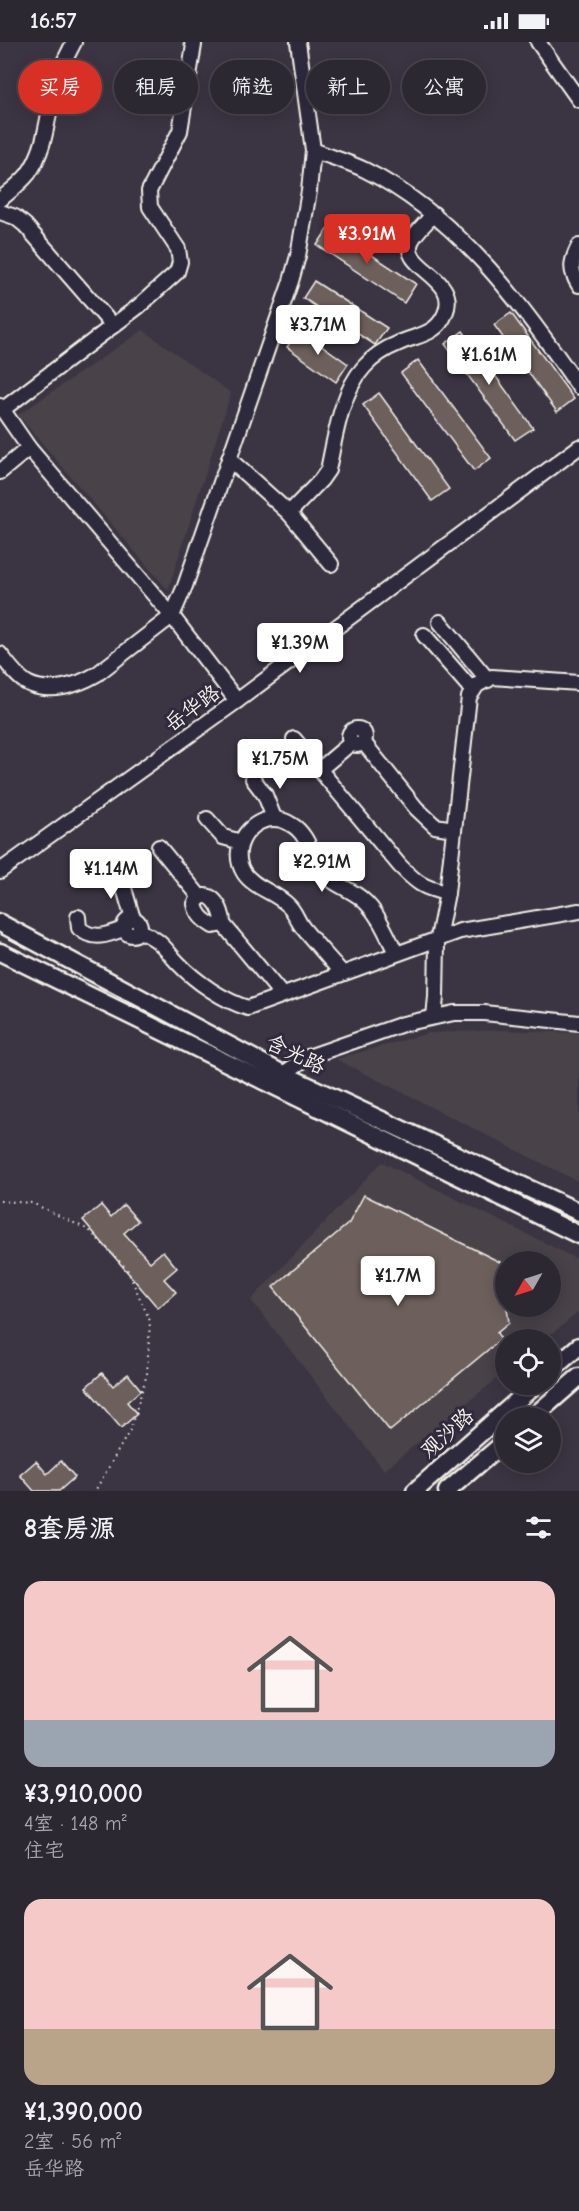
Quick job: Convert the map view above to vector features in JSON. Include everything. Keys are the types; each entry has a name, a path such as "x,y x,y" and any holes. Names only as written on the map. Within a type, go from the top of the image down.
{"main road":[{"name":"含光路","path":"0,922 283,1074 579,1212"},
{"name":"含光路","path":"0,952 579,1236"},
{"path":"561,1362 579,1346"},
{"path":"545,1407 579,1377"},
{"name":"观沙路","path":"416,1491 524,1395"},
{"name":"观沙路","path":"447,1491 495,1450"}],"street":[{"path":"0,200 23,180 34,165 48,130 55,85 64,60 74,42"},
{"path":"192,42 194,45 180,131 149,191 150,207 178,249 180,262 177,272 113,326 1,408 29,448 172,616 237,701"},
{"path":"0,654 17,674 30,684 58,687 72,685 97,674 172,616 185,586 298,256 313,150 298,42"},
{"path":"538,42 579,100"},
{"path":"313,150 364,170 434,214 456,233 536,325 579,387"},
{"path":"0,212 15,217 25,225 113,326"},
{"path":"289,513 328,470 351,386 363,368 379,353 399,342 432,331 445,314 449,302 448,294 410,251 410,243 434,214"},
{"path":"579,246 573,257 571,268 579,285"},
{"name":"岳华路","path":"0,871 237,701 579,447"},
{"path":"0,472 29,448"},
{"path":"229,459 289,513 331,564"},
{"path":"440,622 488,680"},
{"path":"424,635 473,691"},
{"path":"434,1017 437,938 447,893 469,697 477,685 492,677 579,683"},
{"path":"294,739 417,884 426,889 447,893"},
{"path":"320,770 357,743 435,826 454,829"},
{"path":"253,779 265,795 274,818"},
{"path":"342,973 301,926 290,906 277,895 252,882 245,874 238,859 241,842 253,826 268,818 280,818 294,826 304,836 318,867 327,877 363,899 383,926 396,953"},
{"path":"207,819 223,837 241,842"},
{"path":"159,847 200,897 212,898 220,906 224,915 223,924 282,995"},
{"path":"124,879 123,885 132,926 161,942 192,976 235,1004 249,1008 460,931 579,911"},
{"path":"200,897 195,904 197,913 213,926 223,924"},
{"path":"78,916 79,928 95,936 108,935 132,926"},
{"path":"283,1074 308,1056 404,1024 454,1013 484,1013 579,1023"}],"path":[{"path":"0,1201 32,1203 88,1230 127,1269 150,1321 147,1374 130,1430 95,1491"}],"shaded area":[{"path":"143,330 231,393 168,590 18,415"},
{"path":"501,1030 579,1033 579,1182 336,1059 429,1033"},
{"path":"382,1162 561,1251 495,1251 495,1317 561,1317 561,1251 579,1260 579,1312 558,1329 495,1329 495,1380 384,1470 251,1300"}],"building":[{"path":"329,227 416,284 404,303 317,245"},
{"path":"314,281 387,328 375,345 303,298"},
{"path":"511,313 574,399 557,412 494,325"},
{"path":"299,329 348,364 336,382 287,347"},
{"path":"463,331 533,428 515,440 445,344"},
{"path":"418,360 491,458 474,471 401,373"},
{"path":"379,393 449,489 432,501 363,405"},
{"path":"364,1195 495,1260 495,1317 508,1317 509,1323 502,1329 495,1329 495,1344 390,1431 273,1287 349,1223"},
{"path":"101,1205 111,1217 124,1205 138,1221 124,1233 150,1262 163,1251 177,1268 164,1279 176,1292 158,1308 83,1220"},
{"path":"102,1373 113,1386 128,1374 141,1390 127,1402 137,1414 121,1428 86,1387"},
{"path":"36,1461 47,1474 61,1461 75,1477 59,1491 34,1491 20,1475"}]}
